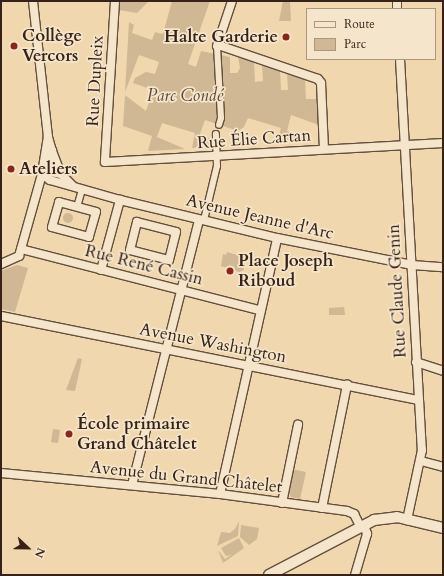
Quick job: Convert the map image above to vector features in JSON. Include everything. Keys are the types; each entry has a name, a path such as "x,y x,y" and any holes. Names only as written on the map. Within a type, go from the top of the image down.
{"street":[{"path":"33,1 48,137 61,174"},
{"name":"Rue Dupleix","path":"106,162 115,1"},
{"path":"219,125 221,118 216,52 232,1"},
{"path":"218,43 221,46 318,79 320,83 324,149"},
{"name":"Rue Claude Genin","path":"400,60 412,265 421,461 407,520"},
{"path":"132,485 180,290 202,220 218,156 216,134"},
{"path":"1,264 15,259 21,249 42,174 48,137"},
{"name":"Rue Élie Cartan","path":"106,162 443,143"},
{"path":"42,174 48,165 52,150"},
{"path":"42,174 49,172 61,174"},
{"name":"Avenue Jeanne d'Arc","path":"42,174 50,180 120,200 277,238 412,265 443,267"},
{"name":"Avenue Jeanne d'Arc","path":"61,174 73,186"},
{"path":"77,207 82,189"},
{"path":"101,270 120,200"},
{"path":"59,202 77,207 96,212 89,237 52,227 59,202"},
{"path":"137,222 176,232 169,260 130,250 137,222"},
{"path":"220,494 259,310 277,238"},
{"name":"Rue René Cassin","path":"21,249 259,310"},
{"name":"Avenue Washington","path":"1,316 419,400"},
{"path":"416,362 443,371"},
{"path":"322,508 347,385"},
{"path":"282,503 298,426"},
{"path":"421,461 443,467"},
{"name":"Avenue du Grand Châtelet","path":"1,473 220,494 347,511 354,514 362,525"},
{"path":"269,575 362,525 384,517 407,520 443,528"},
{"path":"355,575 367,534 362,525"}],"green space":[{"path":"120,1 149,1 137,13 119,10"},
{"name":"Parc Condé","path":"172,1 210,1 188,64 196,67 201,51 230,57 230,73 237,73 240,68 238,57 254,62 255,82 263,81 262,65 280,71 281,90 288,90 287,74 305,79 306,99 317,99 319,125 291,115 287,131 313,141 277,143 281,128 248,118 244,127 238,131 205,120 200,134 213,140 211,147 192,148 195,133 162,123 157,137 185,149 148,151 152,136 123,126 125,95 146,111 153,90 133,83 135,78 146,72 155,74 159,62 139,55 125,92 129,22 134,25 132,33 152,40 155,32 163,34"},
{"path":"283,1 290,1 291,21 279,21"},
{"path":"68,213 73,218 68,223 63,218"},
{"path":"227,252 244,257 244,270 239,272 221,266 223,254 226,255"},
{"path":"17,265 28,268 15,312 1,309 1,271"},
{"path":"344,307 345,315 329,315 329,308"},
{"path":"78,358 82,359 75,391 66,390"},
{"path":"53,429 60,430 58,443 51,442"},
{"path":"291,469 306,472 300,499 291,497 287,490"},
{"path":"239,521 238,536 217,546 221,532 230,533 235,529"},
{"path":"241,525 259,528 257,539 249,545 240,537"},
{"path":"239,538 244,548 223,563 218,550 225,559 231,555 226,556 221,548"}],"place":[{"name":"Halte Garderie","path":"286,37"},
{"name":"Collège Vercors","path":"14,46"},
{"name":"Ateliers","path":"11,169"},
{"name":"Place Joseph Riboud","path":"230,271"},
{"name":"École primaire Grand Châtelet","path":"69,434"}]}
